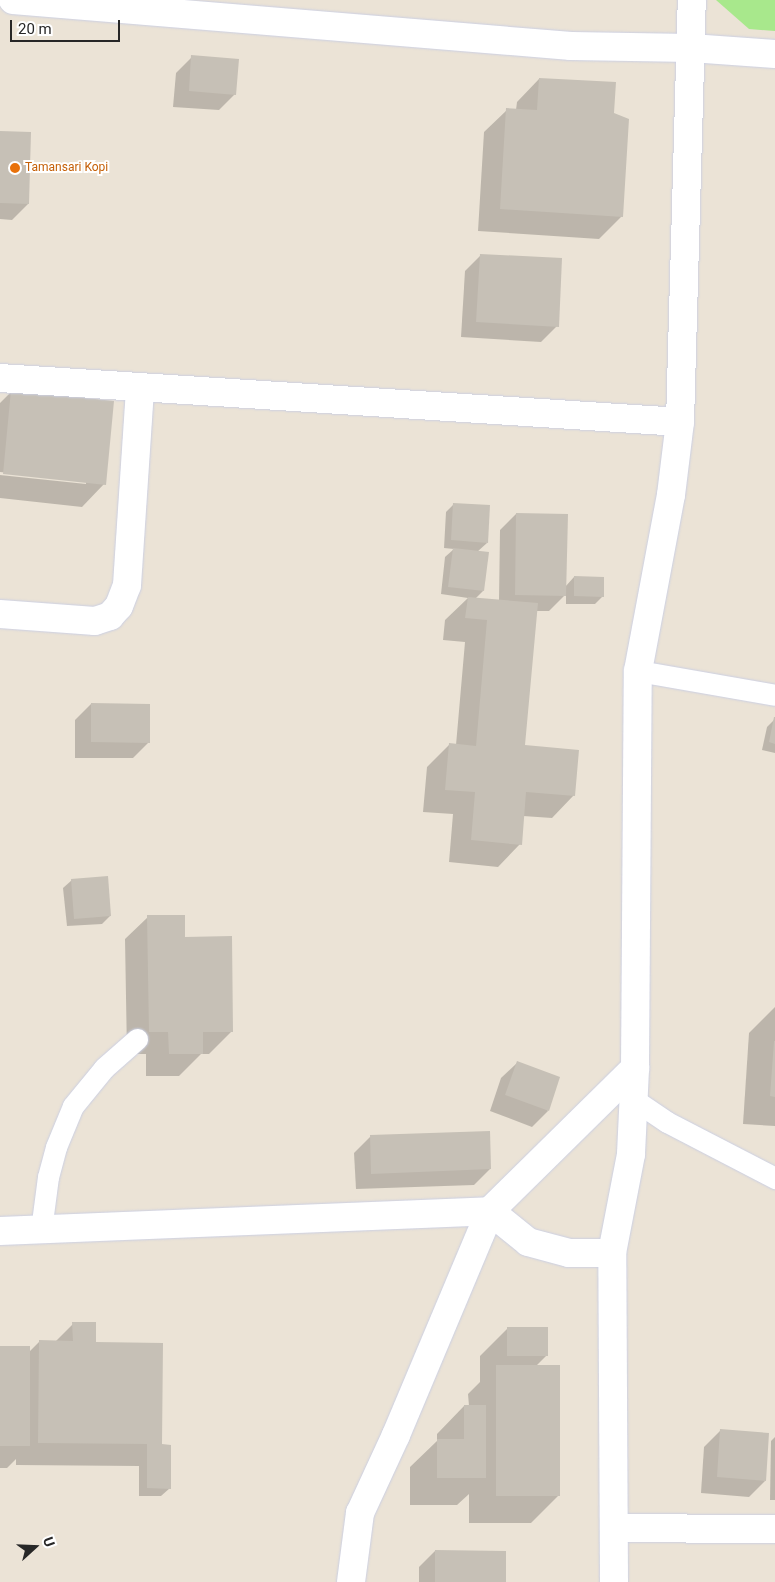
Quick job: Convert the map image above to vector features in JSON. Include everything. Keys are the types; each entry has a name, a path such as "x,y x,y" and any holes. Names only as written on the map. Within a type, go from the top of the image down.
{"street":[{"path":"12,0 571,46 691,48 775,54"},
{"path":"614,1582 612,1253 631,1154 635,1068 638,671 671,495 680,422 692,0"},
{"path":"0,378 680,422"},
{"path":"0,614 95,621 110,616 119,606 126,585 140,388"},
{"path":"351,1582 360,1513 396,1436 490,1211 635,1068"},
{"path":"0,1231 490,1211 528,1242 569,1253 612,1253"},
{"path":"614,1528 775,1529"}],"lane":[{"path":"638,671 775,695"},
{"path":"41,1230 48,1177 56,1148 73,1106 104,1068 137,1039"},
{"path":"633,1099 667,1122 775,1178"}],"green space":[{"path":"716,0 775,0 775,31 749,29"}],"building":[{"path":"191,55 239,59 236,95 189,91"},
{"path":"539,78 616,82 614,113 629,119 623,217 500,209 506,108 537,110"},
{"name":"Tamansari Kopi","path":"0,131 31,132 29,204 0,203"},
{"path":"480,254 562,258 559,327 476,322"},
{"path":"11,390 114,401 106,485 3,474"},
{"path":"453,503 490,505 488,543 451,540"},
{"path":"516,513 568,514 566,596 515,595"},
{"path":"453,548 489,552 484,591 448,587"},
{"path":"574,576 604,577 604,597 574,596"},
{"path":"468,597 538,603 525,745 579,750 575,796 526,792 522,845 471,840 475,792 445,790 449,743 476,746 487,620 465,618"},
{"path":"91,703 150,704 150,743 91,742"},
{"path":"775,717 775,744 769,742"},
{"path":"108,876 111,916 74,919 71,879"},
{"path":"147,915 185,915 185,937 232,936 233,1032 203,1032 203,1054 169,1054 168,1032 149,1032"},
{"path":"775,1041 775,1097 770,1096"},
{"path":"517,1061 560,1077 549,1111 505,1095"},
{"path":"490,1131 491,1169 371,1174 370,1135"},
{"path":"72,1322 96,1322 96,1342 163,1343 162,1444 171,1445 171,1489 147,1488 147,1444 38,1443 39,1340 73,1341"},
{"path":"507,1327 548,1327 548,1356 507,1356"},
{"path":"0,1346 30,1346 30,1446 0,1446"},
{"path":"496,1365 560,1365 560,1496 496,1496"},
{"path":"464,1405 486,1405 486,1478 437,1478 437,1439 464,1439"},
{"path":"720,1429 769,1433 766,1481 717,1477"},
{"path":"435,1550 506,1551 506,1582 435,1582"}],"place":[{"name":"Tamansari Kopi","path":"15,168"}]}
